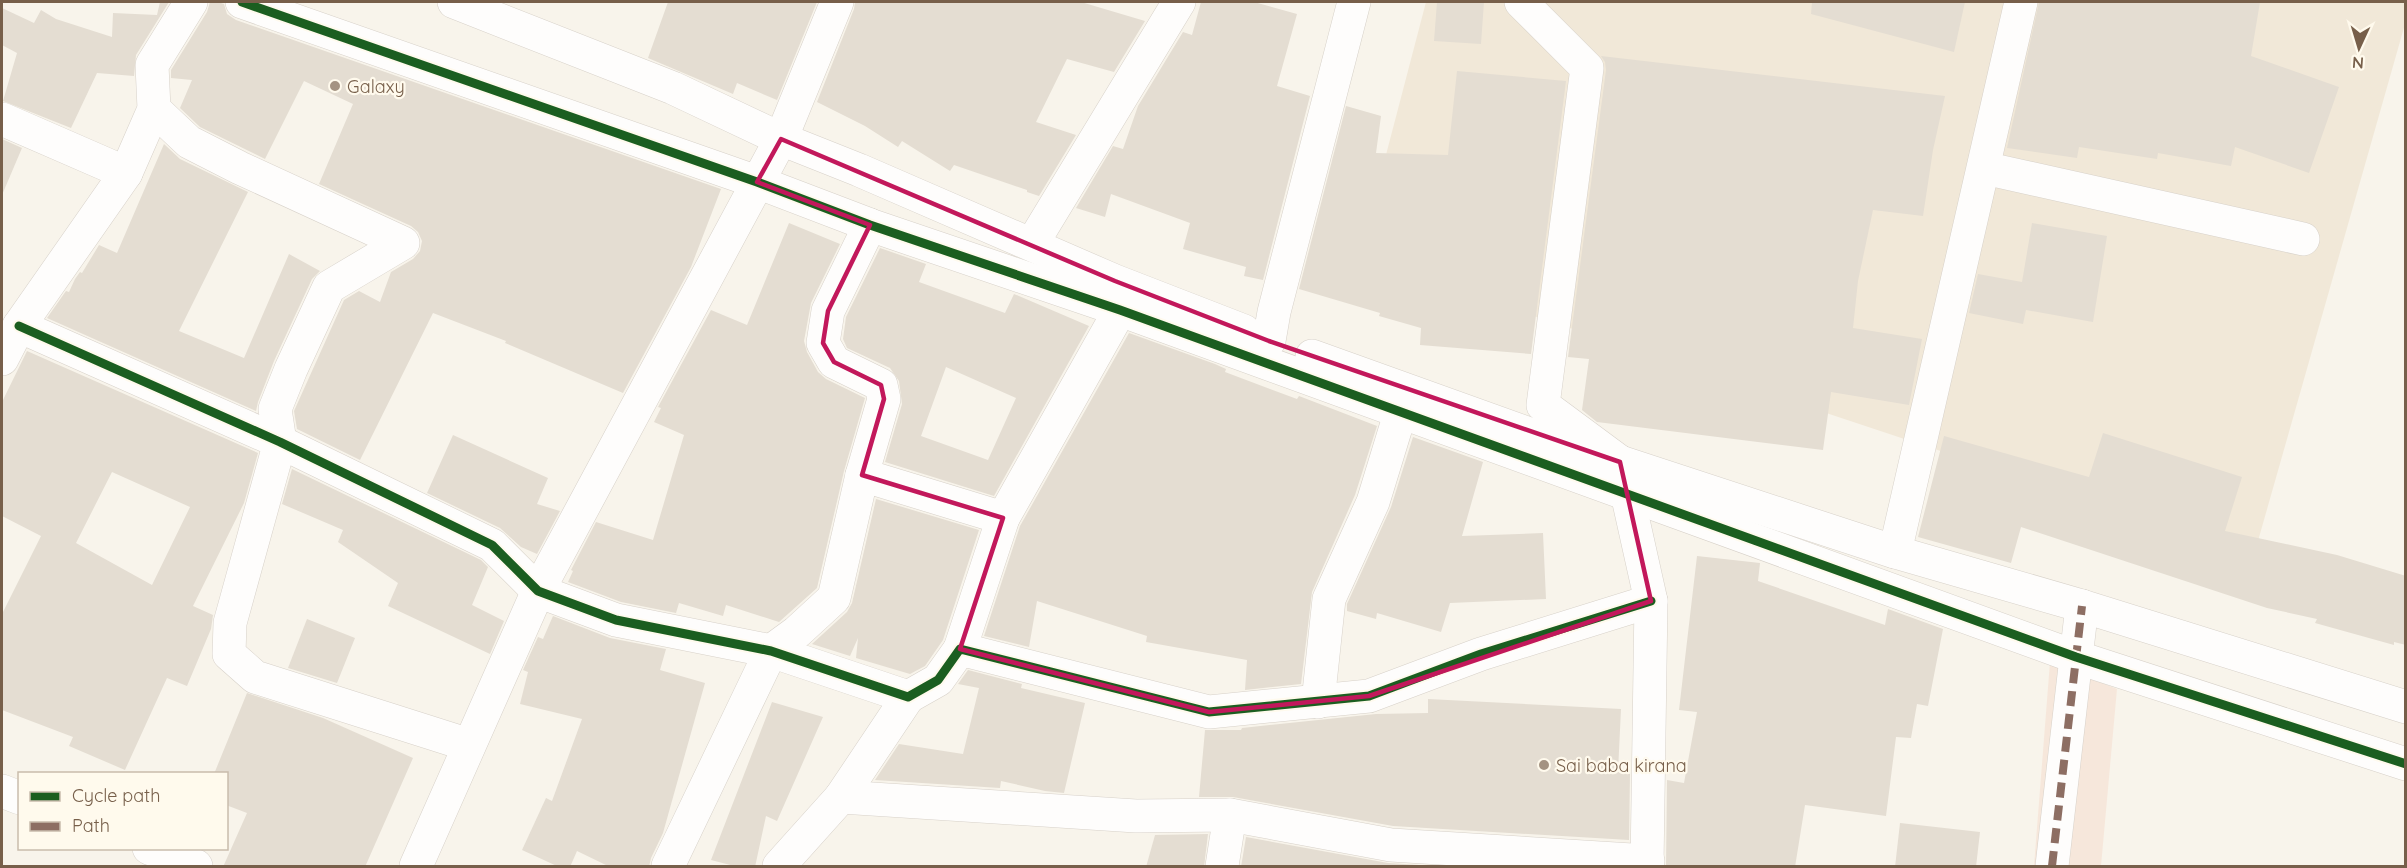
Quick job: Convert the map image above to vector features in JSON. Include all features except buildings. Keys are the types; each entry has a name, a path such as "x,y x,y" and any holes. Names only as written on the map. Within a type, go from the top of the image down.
{"street":[{"path":"2,359 19,326 126,172 153,109 152,66 191,2"},
{"path":"242,2 757,182 870,225 1269,341 1627,494 2076,657 2406,764"},
{"path":"454,2 673,88 781,139 1032,244 1117,296 1404,400 1620,462 1895,552 2082,606 2406,707"},
{"path":"416,867 538,591 781,139 837,2"},
{"path":"1032,244 1179,2"},
{"path":"1269,341 1276,301 1354,2"},
{"path":"841,797 1136,816 1230,815 1391,845 1647,864 1651,601 1620,462 1544,405 1587,68 1521,2"},
{"path":"1895,552 2021,2"},
{"path":"153,109 189,142 403,243 329,287 275,409 280,442 230,623 229,654 255,677 469,745"},
{"path":"2,119 126,172"},
{"path":"1984,168 2303,239"},
{"path":"668,867 771,651 797,632 834,598 862,475 884,399 881,385 834,362 823,343 828,311 870,225"},
{"path":"779,867 841,797 908,697 938,680 960,649 1003,518 1117,296"},
{"path":"19,326 280,442 492,545 538,591 616,620 771,651 908,697"},
{"path":"1318,702 1329,600 1373,502 1404,400"},
{"path":"862,475 1003,518"},
{"path":"960,649 1209,712 1369,696 1481,654 1651,601"},
{"path":"2052,867 2082,606"},
{"path":"2,791 18,797"},
{"path":"1222,867 1230,815"},
{"path":"152,850 196,867"}],"highlighted area":[{"path":"781,139 1115,281 1269,341 1620,462 1651,601 1369,696 1209,712 960,649 1003,518 862,475 884,399 881,385 834,362 823,343 828,311 870,225 757,182"}],"shaded area":[{"path":"1426,2 2405,2 2405,24 2254,555 1359,258"},
{"path":"2050,662 2117,689 2101,866 2034,866"}],"marked path":[{"path":"2052,866 2082,606"}],"cycle path":[{"path":"242,2 757,182 870,225 1120,310 2076,657 2406,764"},
{"path":"19,326 280,442 492,545 538,591 616,620 771,651 908,697 938,680 960,649 1209,712 1369,696 1481,654 1651,601"}],"place":[{"name":"Galaxy","path":"335,86"},
{"name":"Sai baba kirana","path":"1544,765"}]}
